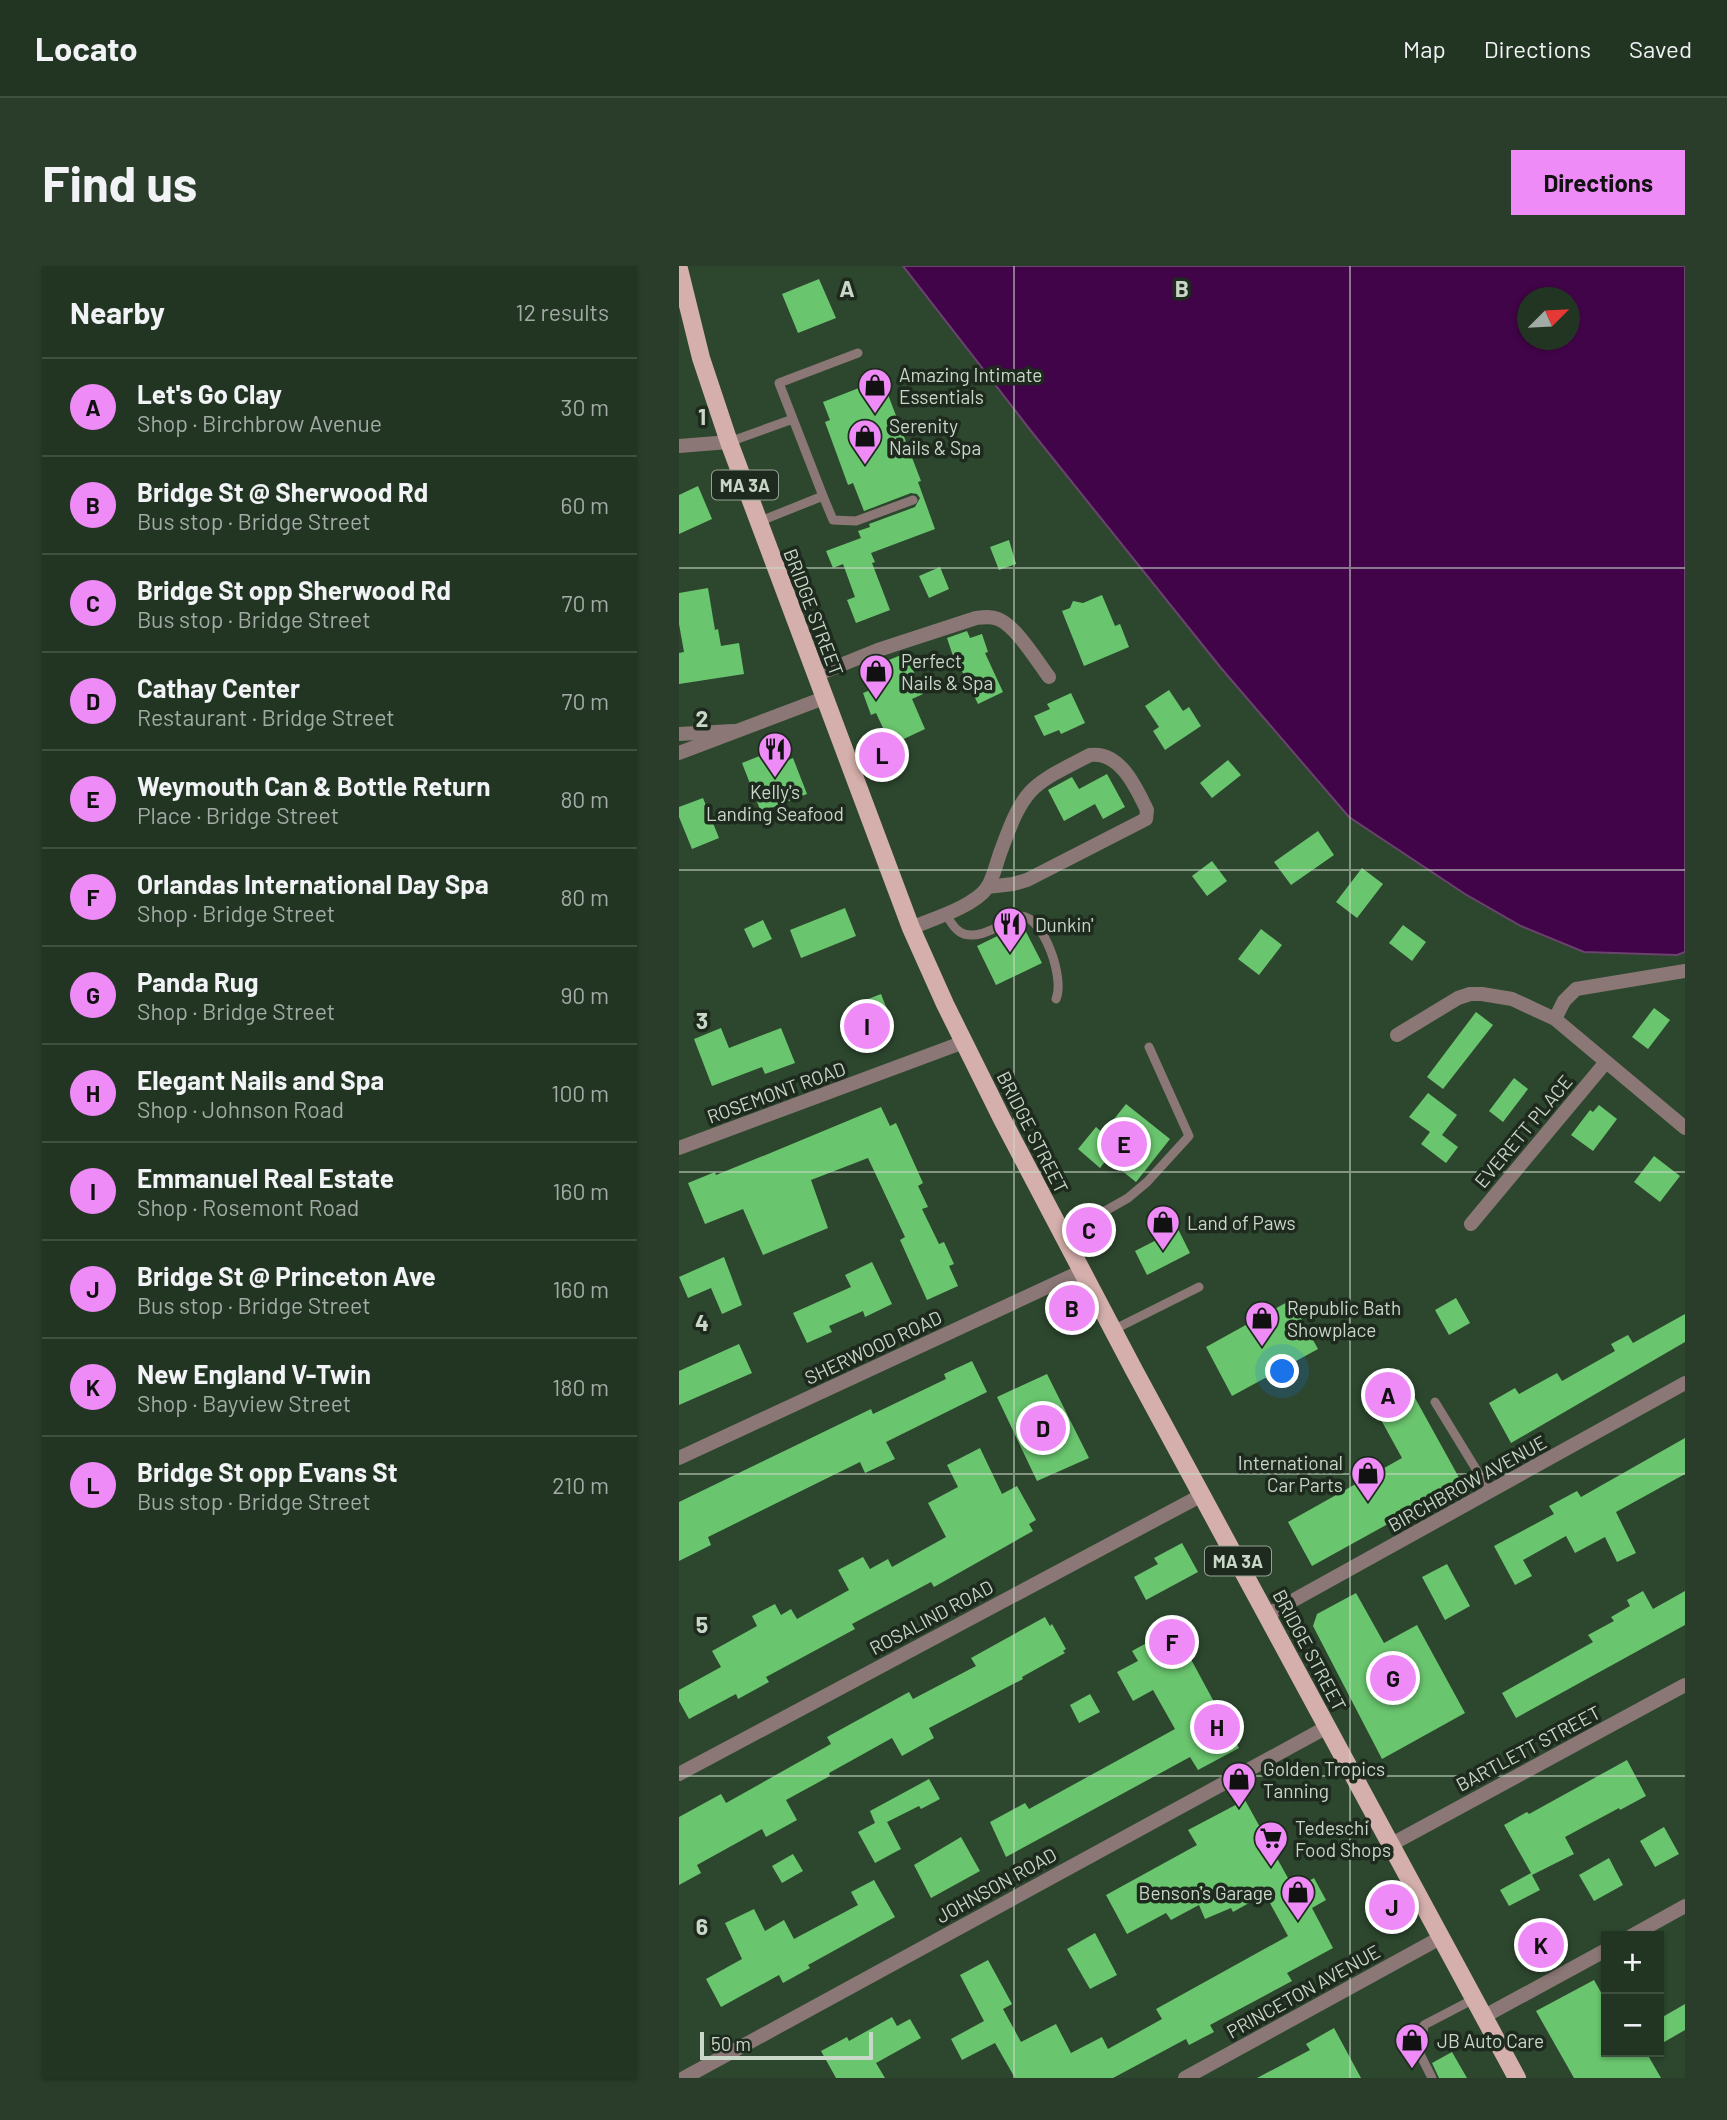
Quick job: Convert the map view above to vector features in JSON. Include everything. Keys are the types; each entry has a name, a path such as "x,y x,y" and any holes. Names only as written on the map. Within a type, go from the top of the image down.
{"main road":[{"name":"BRIDGE STREET","path":"679,270 701,358 729,442 911,928 964,1042 1063,1235 1517,2078"}],"street":[{"path":"679,446 729,442"},
{"path":"816,675 878,649 967,621 990,617 1001,620 1011,628 1049,677"},
{"path":"679,753 824,698"},
{"path":"679,734 740,730"},
{"path":"911,928 976,899 987,887 1015,813 1021,801 1039,782 1090,755 1107,756 1123,769 1147,810 1146,819 1027,880 987,887"},
{"path":"1555,1019 1564,1001 1576,989 1685,971"},
{"path":"1397,1035 1448,1003 1470,994 1497,995 1512,999 1555,1019 1685,1128"},
{"name":"ROSEMONT ROAD","path":"679,1148 964,1042"},
{"name":"EVERETT PLACE","path":"1471,1224 1605,1062"},
{"name":"SHERWOOD ROAD","path":"679,1458 1082,1271"},
{"name":"BIRCHBROW AVENUE","path":"1267,1615 1685,1383"},
{"name":"ROSALIND ROAD","path":"679,1774 1202,1495"},
{"name":"BARTLETT STREET","path":"1390,1845 1685,1685"},
{"name":"JOHNSON ROAD","path":"684,2078 1327,1727"},
{"path":"1640,1931 1685,1906"},
{"name":"PRINCETON AVENUE","path":"1185,2078 1440,1938"},
{"path":"1483,2017 1601,1953"}],"lane":[{"path":"858,353 779,383 833,520 856,521 913,500"},
{"path":"729,442 793,419"},
{"path":"758,522 823,496"},
{"path":"945,913 959,932 970,935 980,934 1021,916 1029,917 1051,951 1059,975 1059,992 1056,999"},
{"path":"1063,1235 1128,1199 1189,1136 1149,1047"},
{"path":"1114,1331 1199,1287"},
{"path":"1435,1402 1490,1492"},
{"path":"1432,2078 1420,2054 1425,2025 1474,1999"}],"shaded area":[{"path":"903,266 1685,266 1685,952 1677,955 1584,952 1521,926 1465,894 1349,817 1221,668"}],"building":[{"path":"819,279 836,318 798,333 782,294"},
{"path":"882,379 921,481 918,482 935,529 871,553 875,562 872,563 890,610 856,623 847,600 855,597 843,564 833,568 826,551 861,538 858,531 870,527 869,524 915,507 920,498 911,493 864,511 853,483 848,485 825,422 830,420 823,402"},
{"path":"698,486 712,519 679,534 679,495"},
{"path":"1009,540 1016,564 999,570 990,547"},
{"path":"940,567 949,589 929,598 919,576"},
{"path":"708,588 715,630 718,629 721,646 739,643 744,674 679,684 679,653 684,652 679,624 679,593"},
{"path":"1102,595 1115,626 1120,624 1129,647 1084,666 1062,611 1070,608 1073,601 1083,603"},
{"path":"967,631 970,638 982,634 988,652 985,653 1003,692 978,704 957,661 955,662 947,638"},
{"path":"906,653 923,694 912,699 925,729 891,745 876,713 871,715 863,693 880,686 876,675 881,673 879,664"},
{"path":"1169,690 1183,711 1189,707 1201,726 1165,750 1153,731 1159,727 1145,706"},
{"path":"1071,693 1085,723 1061,734 1059,730 1044,736 1034,716 1050,709 1047,704"},
{"name":"Kelly's Landing Seafood","path":"772,751 777,765 793,758 807,794 761,812 742,763"},
{"path":"1228,760 1241,775 1212,798 1200,783"},
{"path":"1107,774 1125,807 1103,819 1095,804 1064,821 1048,790 1072,777 1079,789"},
{"path":"703,798 719,838 692,849 679,817 679,807"},
{"path":"1318,831 1334,855 1291,885 1274,862"},
{"path":"1212,861 1227,881 1207,896 1192,876"},
{"path":"1362,868 1383,884 1357,918 1336,902"},
{"path":"845,908 856,936 801,958 790,930"},
{"path":"763,920 772,939 753,948 744,929"},
{"name":"Dunkin'","path":"1022,924 1042,963 996,985 977,946"},
{"path":"1403,925 1426,942 1412,961 1389,943"},
{"path":"1261,929 1282,945 1259,975 1238,959"},
{"path":"881,994 893,1025 882,1029 884,1034 854,1046 843,1020 862,1013 858,1003"},
{"path":"1654,1008 1670,1020 1648,1049 1632,1037"},
{"path":"1476,1012 1493,1025 1443,1089 1427,1077"},
{"path":"721,1028 729,1048 781,1028 795,1063 765,1074 762,1067 712,1086 694,1039"},
{"path":"1514,1078 1528,1089 1503,1122 1489,1111"},
{"path":"1428,1093 1457,1115 1442,1135 1458,1147 1446,1163 1421,1144 1430,1132 1409,1117"},
{"path":"1126,1104 1170,1139 1136,1182 1107,1159 1100,1168 1078,1149 1096,1127 1103,1133"},
{"path":"1599,1105 1617,1119 1593,1151 1571,1135 1590,1110 1593,1112"},
{"path":"881,1107 890,1126 896,1123 923,1183 918,1186 928,1207 922,1209 939,1244 944,1242 954,1264 949,1266 958,1286 927,1300 900,1240 905,1237 868,1158 811,1180 828,1228 763,1255 743,1209 705,1224 688,1183 715,1172 716,1175"},
{"path":"1654,1156 1680,1176 1660,1202 1634,1182"},
{"name":"Land of Paws","path":"1178,1229 1190,1253 1147,1275 1135,1251"},
{"path":"724,1257 742,1305 722,1314 711,1288 688,1298 679,1277"},
{"path":"872,1262 892,1304 865,1317 863,1311 829,1326 832,1332 807,1343 793,1313 851,1287 845,1275"},
{"path":"1456,1298 1470,1323 1449,1335 1435,1310"},
{"name":"Republic Bath Showplace","path":"1291,1300 1318,1349 1232,1396 1206,1347"},
{"path":"1685,1314 1685,1342 1511,1443 1489,1403 1515,1388 1519,1394 1557,1373 1562,1381 1615,1351 1611,1344 1628,1335 1633,1343"},
{"path":"739,1344 752,1373 679,1405 679,1371"},
{"path":"972,1361 987,1392 886,1442 895,1459 865,1473 860,1462 708,1537 711,1545 679,1561 679,1502 871,1409 873,1414 946,1379 944,1374"},
{"path":"1399,1369 1462,1483 1312,1566 1288,1522 1402,1458 1364,1389"},
{"path":"1047,1374 1089,1458 1037,1481 997,1397"},
{"path":"1685,1438 1685,1474 1616,1512 1636,1553 1617,1562 1605,1537 1575,1553 1566,1536 1523,1560 1532,1576 1515,1585 1494,1546 1554,1514 1549,1506 1577,1491 1581,1497"},
{"path":"980,1448 1002,1494 1017,1486 1036,1520 1029,1524 1033,1531 934,1587 931,1582 852,1624 855,1629 766,1677 769,1682 738,1699 736,1694 689,1719 679,1701 679,1690 721,1667 712,1651 757,1626 752,1616 775,1604 781,1615 791,1609 797,1619 849,1590 838,1570 863,1557 870,1569 888,1559 892,1567 946,1537 928,1503 958,1487 947,1465"},
{"path":"1182,1543 1198,1572 1146,1600 1134,1577 1158,1564 1154,1558"},
{"path":"1447,1564 1470,1606 1445,1620 1422,1577"},
{"path":"1643,1591 1653,1609 1685,1591 1685,1625 1516,1718 1502,1693 1593,1642 1588,1635 1614,1621 1611,1617 1630,1606 1627,1600"},
{"path":"1356,1593 1384,1643 1417,1625 1465,1713 1382,1759 1313,1626 1317,1614"},
{"path":"1045,1617 1066,1649 1063,1651 1065,1653 1022,1677 1023,1679 929,1728 934,1738 902,1756 892,1738 829,1773 830,1776 786,1800 797,1820 766,1837 762,1829 697,1865 701,1873 679,1885 679,1817 721,1794 726,1803 831,1744 827,1737 909,1692 913,1699 976,1666 971,1658"},
{"path":"1174,1628 1239,1748 1198,1770 1190,1757 1006,1857 990,1822 1025,1803 1029,1809 1175,1729 1153,1690 1133,1701 1117,1672 1138,1661 1132,1651"},
{"path":"1090,1694 1100,1712 1079,1723 1070,1705"},
{"path":"1627,1760 1646,1796 1565,1837 1574,1854 1532,1875 1540,1890 1509,1906 1500,1890 1531,1873 1504,1825"},
{"path":"929,1779 940,1799 887,1822 901,1849 875,1863 858,1832 875,1823 870,1811"},
{"path":"1245,1800 1294,1889 1314,1878 1326,1900 1312,1908 1333,1948 1287,1973 1292,1981 1210,2025 1214,2032 1189,2045 1186,2039 1113,2078 1015,2078 995,2043 962,2060 951,2039 984,2021 960,1975 988,1960 1012,2004 1003,2009 1021,2042 1056,2024 1071,2053 1102,2037 1108,2049 1162,2019 1156,2009 1288,1936 1265,1894 1233,1912 1231,1908 1205,1919 1199,1905 1171,1920 1166,1913 1127,1934 1106,1895 1197,1845 1188,1830"},
{"path":"1664,1827 1679,1854 1655,1867 1640,1841"},
{"path":"961,1837 980,1871 931,1898 914,1865"},
{"path":"793,1854 803,1871 782,1883 772,1866"},
{"path":"1609,1858 1623,1885 1594,1901 1579,1875"},
{"path":"874,1880 895,1917 808,1965 810,1968 783,1983 779,1975 721,2007 706,1979 742,1959 725,1923 754,1909 765,1931 784,1920 794,1939 858,1905 851,1892"},
{"path":"1549,1931 1557,1946 1533,1959 1524,1944"},
{"path":"1095,1933 1117,1975 1090,1989 1067,1949"},
{"path":"1594,1980 1601,1992 1601,2057 1649,2057 1661,2078 1574,2078 1536,2011"},
{"path":"1685,2004 1685,2030 1664,2042 1664,2016"},
{"path":"892,2017 897,2026 910,2019 921,2038 876,2063 885,2078 836,2078 821,2051 847,2037 849,2041"},
{"path":"1334,2028 1361,2078 1257,2078 1310,2050 1306,2044"},
{"path":"1452,2052 1467,2078 1439,2078 1432,2063"}],"place":[{"name":"Amazing Intimate Essentials","path":"875,415"},
{"name":"Serenity Nails & Spa","path":"865,466"},
{"name":"Perfect Nails & Spa","path":"876,701"},
{"name":"Bridge St opp Evans St","path":"882,755"},
{"name":"Kelly's Landing Seafood","path":"775,779"},
{"name":"Dunkin'","path":"1010,954"},
{"name":"Emmanuel Real Estate","path":"867,1026"},
{"name":"Weymouth Can & Bottle Return","path":"1124,1144"},
{"name":"Bridge St opp Sherwood Rd","path":"1089,1230"},
{"name":"Land of Paws","path":"1163,1252"},
{"name":"Bridge St @ Sherwood Rd","path":"1072,1308"},
{"name":"Republic Bath Showplace","path":"1262,1348"},
{"name":"Let's Go Clay","path":"1388,1395"},
{"name":"Cathay Center","path":"1043,1428"},
{"name":"International Car Parts","path":"1368,1503"},
{"name":"Orlandas International Day Spa","path":"1172,1642"},
{"name":"Panda Rug","path":"1393,1678"},
{"name":"Elegant Nails and Spa","path":"1217,1727"},
{"name":"Golden Tropics Tanning","path":"1239,1809"},
{"name":"Tedeschi Food Shops","path":"1271,1868"},
{"name":"Bridge St @ Princeton Ave","path":"1392,1907"},
{"name":"Benson's Garage","path":"1298,1922"},
{"name":"New England V-Twin","path":"1541,1945"},
{"name":"JB Auto Care","path":"1412,2070"}]}
